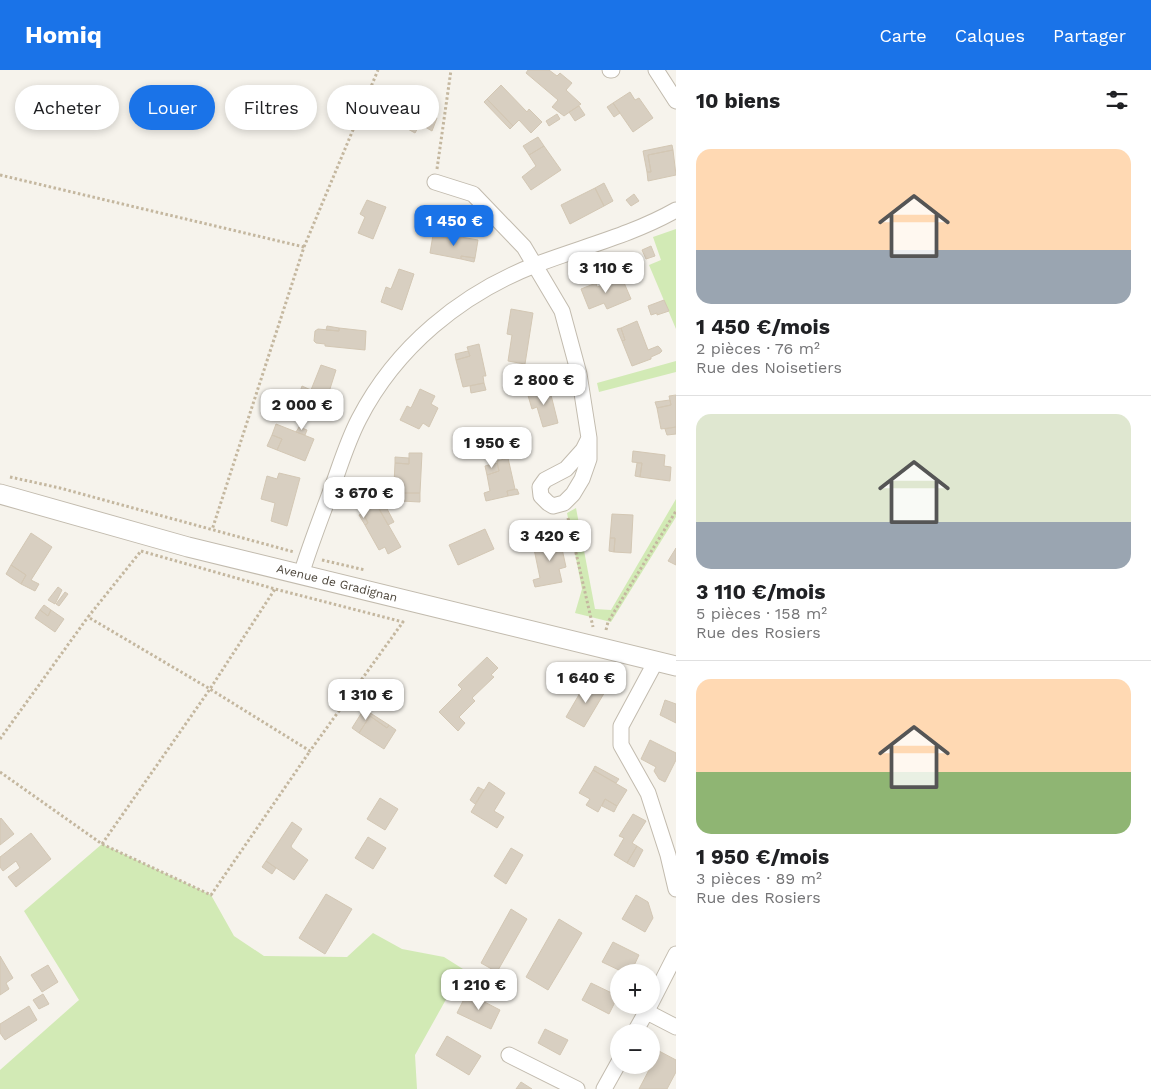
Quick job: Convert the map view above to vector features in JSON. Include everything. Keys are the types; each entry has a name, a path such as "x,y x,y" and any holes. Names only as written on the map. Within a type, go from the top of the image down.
{"street":[{"path":"656,70 676,101"},
{"path":"435,182 472,194 524,247 562,311 580,374 588,438 589,459 582,479 573,494 564,503 553,506 548,504 541,496 540,487 545,480 566,470 583,450 588,438"},
{"path":"301,575 348,443 359,419 389,372 415,342 460,305 487,288 535,265 599,244 676,210"},
{"name":"Avenue de Gradignan","path":"0,494 188,547 676,666"},
{"path":"656,661 621,726 620,745 648,793 668,855 676,889"},
{"path":"660,985 676,954"},
{"path":"658,1014 676,1027"},
{"path":"509,1054 577,1089"},
{"path":"604,1089 612,1074"}],"path":[{"path":"9,476 60,488 212,530 304,247 378,70"},
{"path":"435,182 451,70"},
{"path":"0,175 304,247"},
{"path":"564,503 593,627"},
{"path":"606,630 608,622 676,511"},
{"path":"0,740 88,617 141,551 275,589 403,622 211,894 102,844 0,772"},
{"path":"102,844 210,689 275,589"},
{"path":"88,617 210,689 310,752"}],"green space":[{"path":"676,229 676,329 649,265 661,260 653,237"},
{"path":"676,361 676,372 599,392 597,383"},
{"path":"676,499 676,517 611,622 575,613 582,589 567,513 576,508 595,609 611,610"},
{"path":"102,844 211,895 234,936 264,956 347,957 373,933 402,949 444,957 463,969 415,1055 417,1089 0,1089 0,1070 79,1000 24,911"}],"building":[{"path":"528,70 549,70 557,76 560,73 572,83 566,90 581,104 564,116 552,107 558,100 526,73"},
{"path":"501,85 527,112 529,109 542,122 531,133 519,120 513,126 487,99"},
{"path":"630,92 635,100 639,98 653,118 633,132 613,103"},
{"path":"487,99 513,126 510,129 484,102"},
{"path":"613,103 620,113 614,117 607,107"},
{"path":"579,106 585,115 575,121 569,112"},
{"path":"557,114 560,119 549,126 546,121"},
{"path":"538,137 544,146 529,155 523,146"},
{"path":"672,145 673,150 648,155 651,172 647,172 643,151"},
{"path":"544,146 561,170 531,190 522,177 536,166 529,155"},
{"path":"673,150 676,175 648,181 647,172 651,172 648,155"},
{"path":"604,183 613,201 604,206 595,188"},
{"path":"595,188 604,206 570,224 561,205"},
{"path":"634,194 639,201 631,206 626,200"},
{"path":"367,200 386,207 373,239 358,233 365,217 360,214"},
{"path":"434,232 449,235 448,238 433,235"},
{"path":"433,235 448,238 449,235 478,240 475,258 461,256 461,259 430,253"},
{"path":"651,246 655,256 646,259 642,250"},
{"path":"461,256 475,258 474,262 461,259"},
{"path":"399,269 414,274 402,310 381,302 386,287 391,289"},
{"path":"622,278 631,299 607,309 604,303 589,309 581,289 596,283 597,287"},
{"path":"664,300 669,311 651,315 648,306"},
{"path":"511,309 533,313 525,364 508,361 512,335 507,334"},
{"path":"637,321 648,350 658,346 662,351 651,357 651,359 632,366 622,341 625,340 621,328"},
{"path":"327,326 339,328 339,331 326,330"},
{"path":"339,328 366,331 365,350 325,346 325,344 314,341 315,331 318,329 339,331"},
{"path":"621,328 625,340 622,341 617,329"},
{"path":"479,344 486,376 483,376 484,383 463,387 456,360 470,356 467,347"},
{"path":"468,351 470,356 456,360 455,354"},
{"path":"321,365 336,370 328,395 332,397 327,413 296,403 302,386 311,390"},
{"path":"484,383 486,390 471,393 470,386"},
{"path":"549,387 558,423 543,427 537,407 532,409 527,392"},
{"path":"420,389 435,396 431,404 438,408 429,427 423,423 419,429 400,420 407,406 411,408"},
{"path":"676,395 676,427 661,429 657,408 671,405 669,396"},
{"path":"670,400 671,405 657,408 655,402"},
{"path":"276,424 314,439 305,461 277,450 282,439 272,435"},
{"path":"299,427 307,430 305,435 296,432"},
{"path":"676,427 676,434 667,435 665,429"},
{"path":"272,435 282,439 277,450 267,446"},
{"path":"633,451 665,455 664,466 671,467 670,481 640,477 642,463 632,462"},
{"path":"409,453 422,453 420,493 401,493 401,485 394,484 395,463 409,464"},
{"path":"395,457 409,458 409,464 395,463"},
{"path":"508,458 515,489 507,491 508,496 486,501 484,493 490,491 487,475 499,471 497,461"},
{"path":"497,463 499,471 487,475 485,466"},
{"path":"637,463 642,463 640,477 635,476"},
{"path":"279,473 300,478 287,526 271,521 275,503 261,499 267,476 277,479"},
{"path":"517,489 519,494 508,496 507,491"},
{"path":"401,493 420,493 420,502 401,501"},
{"path":"377,505 401,547 388,554 385,547 379,550 365,525 368,523 363,513"},
{"path":"385,505 394,522 388,525 379,509"},
{"path":"363,513 368,523 365,525 359,515"},
{"path":"612,514 633,515 631,553 614,552 615,538 610,538"},
{"path":"485,529 494,549 458,565 449,545"},
{"path":"31,533 52,547 31,580 39,584 35,591 21,584 26,575 11,565"},
{"path":"559,535 566,567 559,569 562,582 535,587 533,580 540,578 534,549 548,546 547,538"},
{"path":"610,538 615,538 614,552 609,551"},
{"path":"548,542 548,546 534,549 533,545"},
{"path":"676,548 676,565 668,561"},
{"path":"11,565 26,575 21,584 6,574"},
{"path":"58,587 62,590 55,604 48,600"},
{"path":"65,592 68,594 59,606 56,604"},
{"path":"44,605 51,610 48,616 40,610"},
{"path":"40,610 48,616 51,610 64,619 55,632 35,618"},
{"path":"487,657 498,668 491,675 494,677 472,698 475,701 459,717 465,723 458,731 439,712 462,689 458,685"},
{"path":"592,682 606,690 584,727 566,717 584,686 588,688"},
{"path":"665,700 676,704 676,723 660,715"},
{"path":"364,709 389,725 387,728 370,716 359,733 352,728"},
{"path":"370,716 387,728 389,725 396,730 384,749 359,733"},
{"path":"650,740 676,753 676,760 665,782 659,779 654,771 656,767 641,759"},
{"path":"595,766 619,779 616,783 593,770"},
{"path":"593,770 627,790 617,806 605,799 598,812 586,805 590,799 579,793"},
{"path":"489,782 505,793 494,811 504,817 497,828 471,812"},
{"path":"478,787 484,790 475,804 470,800"},
{"path":"380,798 398,809 385,830 367,819"},
{"path":"605,799 617,806 614,812 602,806"},
{"path":"633,814 646,821 632,843 637,846 627,863 614,855 624,838 619,836"},
{"path":"0,819 14,834 0,845"},
{"path":"292,822 302,829 291,846 308,860 294,880 266,861"},
{"path":"31,833 51,859 16,887 8,877 20,868 16,861 3,871 0,867 0,857"},
{"path":"368,837 386,848 373,869 355,858"},
{"path":"637,846 643,850 634,867 627,863"},
{"path":"511,848 523,855 506,884 494,876"},
{"path":"266,861 276,868 272,874 262,867"},
{"path":"326,894 352,909 325,954 299,938"},
{"path":"636,895 648,902 653,918 645,932 622,919"},
{"path":"511,909 527,919 497,972 481,963"},
{"path":"559,919 582,933 548,990 526,977"},
{"path":"613,942 639,955 635,964 610,964 610,966 602,962"},
{"path":"0,956 13,978 6,983 9,989 0,995"},
{"path":"48,965 58,982 42,992 31,975"},
{"path":"591,983 610,992 610,1012 609,1014 582,1000"},
{"path":"467,993 500,1010 491,1029 457,1013"},
{"path":"43,994 49,1004 39,1009 33,1000"},
{"path":"29,1006 37,1020 5,1040 0,1033 0,1024"},
{"path":"545,1029 568,1040 560,1055 538,1043"},
{"path":"447,1036 481,1056 469,1075 436,1055"},
{"path":"660,1052 676,1060 676,1072 667,1089 639,1089 647,1074 660,1074"},
{"path":"521,1082 532,1089 516,1089"}]}
